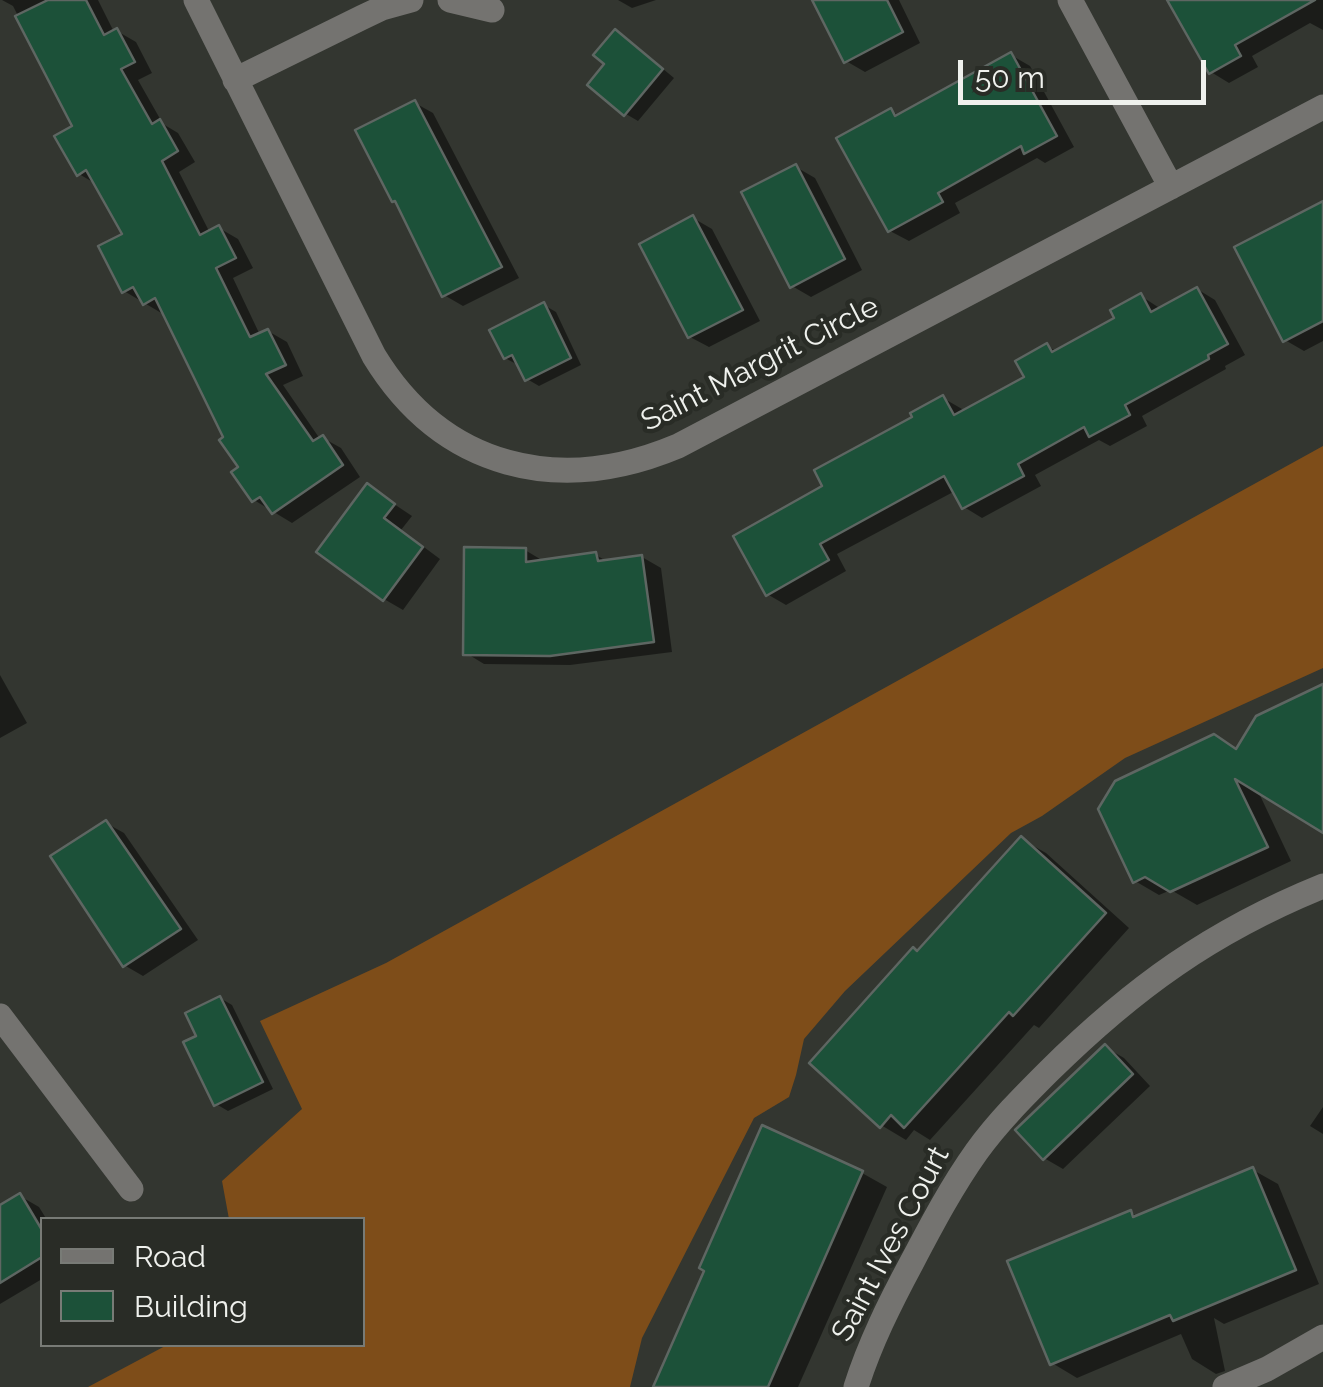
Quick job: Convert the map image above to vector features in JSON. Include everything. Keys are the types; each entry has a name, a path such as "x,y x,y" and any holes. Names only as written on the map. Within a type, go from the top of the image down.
{"street":[{"name":"Saint Margrit Circle","path":"196,0 374,356 400,393 436,427 467,447 523,466 563,471 616,466 678,446 1323,107"},
{"path":"236,80 372,12 411,0"},
{"path":"450,0 492,10"},
{"path":"1070,0 1171,186"},
{"name":"Saint Ives Court","path":"856,1387 876,1332 928,1232 978,1150 1000,1122 1098,1024 1162,972 1227,931 1323,886"},
{"path":"0,1016 131,1189"},
{"path":"1225,1387 1267,1369 1323,1337"}],"shaded area":[{"path":"1323,446 1323,668 1125,758 1011,833 845,991 804,1039 789,1097 754,1118 642,1338 630,1387 88,1387 163,1347 365,1347 365,1217 229,1217 222,1181 302,1109 260,1021 386,963"}],"building":[{"path":"48,0 86,0 104,35 117,28 135,62 121,69 152,124 160,119 178,151 162,161 200,235 219,225 236,258 216,268 250,337 268,329 286,365 266,374 313,441 323,435 343,465 272,514 260,497 252,502 231,472 238,467 219,440 223,437 155,298 143,305 133,287 122,293 98,246 122,234 86,170 77,176 54,136 72,126 15,16"},
{"path":"812,0 887,0 903,32 844,63"},
{"path":"1167,0 1315,0 1235,45 1241,56 1209,74"},
{"path":"615,29 663,69 624,116 587,85 604,64 593,55"},
{"path":"1011,52 1057,136 1024,154 1021,146 938,193 943,202 888,232 836,138 891,108 895,116"},
{"path":"415,100 502,267 442,297 355,130"},
{"path":"796,164 845,259 790,288 741,192"},
{"path":"1323,201 1323,321 1283,342 1234,247"},
{"path":"693,215 743,310 688,338 639,244"},
{"path":"1197,287 1228,344 1208,355 1209,359 1125,405 1130,415 1089,437 1084,427 1018,464 1024,476 962,509 944,476 820,544 829,560 766,596 733,536 822,486 814,470 912,417 910,413 943,395 954,415 1024,377 1015,361 1047,343 1052,352 1114,318 1110,310 1141,293 1151,312"},
{"path":"544,302 571,358 525,381 512,355 504,359 489,330"},
{"path":"367,483 395,504 384,518 423,547 383,601 316,552"},
{"path":"464,547 526,548 526,562 596,552 598,561 642,555 654,642 550,656 463,655"},
{"path":"1323,684 1323,833 1235,779 1268,847 1170,892 1145,877 1133,883 1098,809 1115,781 1214,734 1236,749 1256,716"},
{"path":"106,820 181,929 123,967 50,856"},
{"path":"1021,836 1106,913 904,1128 891,1115 880,1128 809,1063 913,947 917,951"},
{"path":"220,996 263,1082 214,1106 183,1042 196,1036 185,1013"},
{"path":"1105,1044 1133,1074 1043,1160 1015,1130"},
{"path":"762,1125 863,1171 768,1387 653,1387 704,1271 699,1268"},
{"path":"1253,1167 1296,1270 1173,1321 1170,1315 1050,1365 1007,1261 1131,1210 1133,1217"},
{"path":"20,1193 40,1227 40,1258 0,1283 0,1205"}]}
